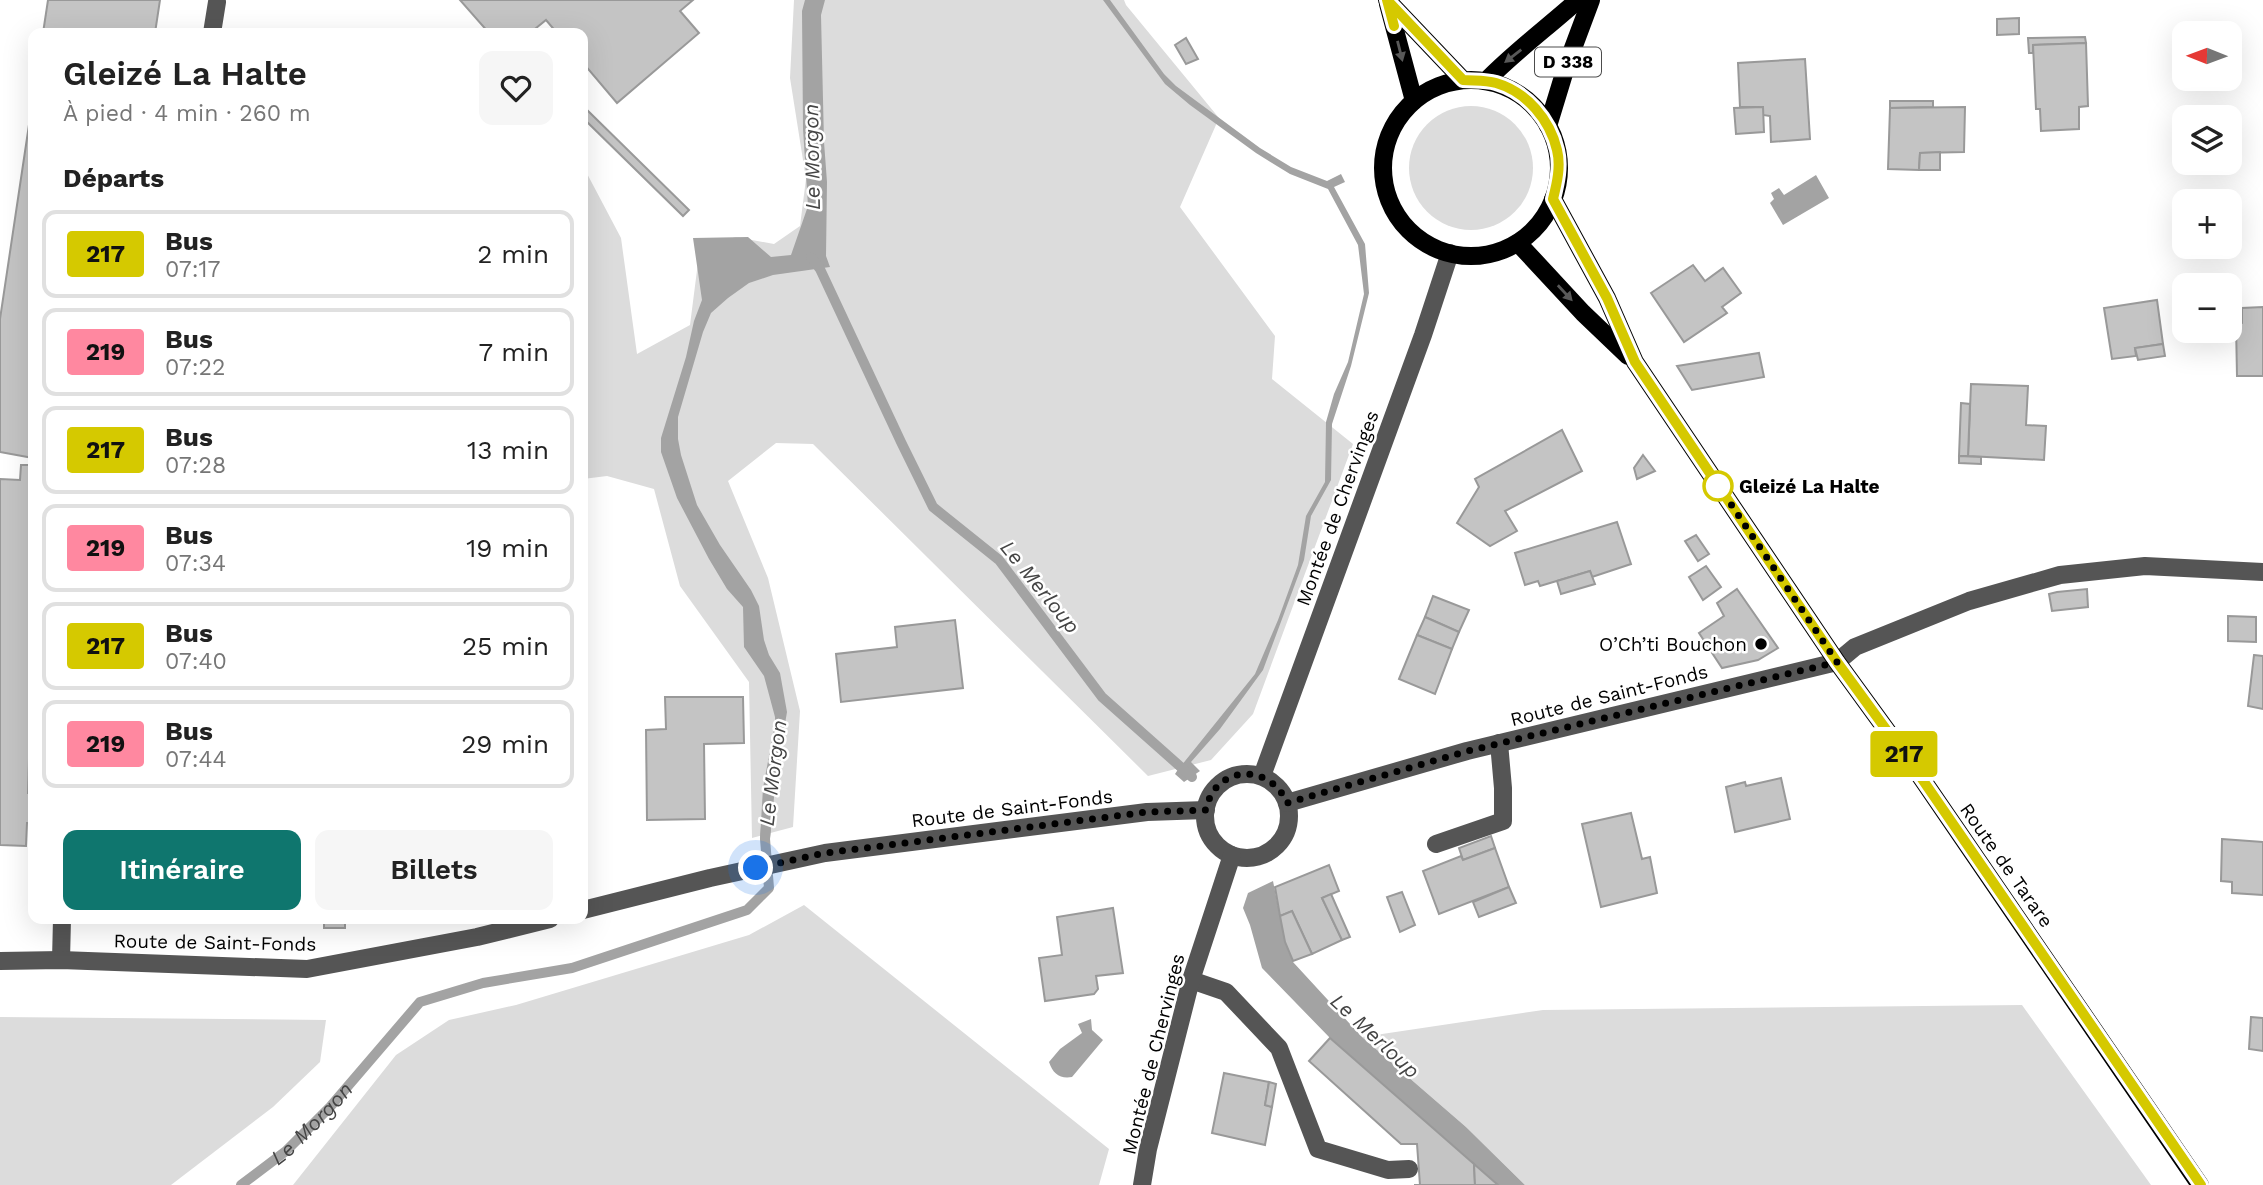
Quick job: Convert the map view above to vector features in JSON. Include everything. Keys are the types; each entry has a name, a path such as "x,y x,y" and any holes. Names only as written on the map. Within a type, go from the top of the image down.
{"main road":[{"path":"1387,0 1463,80"},
{"path":"1387,0 1414,101"},
{"name":"D 338","path":"1486,81 1505,61 1534,40 1578,0"},
{"name":"D 338","path":"1548,126 1591,0"},
{"path":"1463,80 1486,81 1513,90 1536,108 1548,126 1557,151 1559,176 1545,216 1518,243 1500,251 1467,256 1432,247 1415,236 1398,217 1388,198 1384,182 1385,149 1395,123 1414,101 1438,86 1463,80"},
{"name":"Route de Tarare","path":"1553,199 1607,298 1635,362 1837,662 1920,776 2200,1185"},
{"name":"Route de Tarare","path":"1518,243 1583,313 1635,362"}],"street":[{"path":"213,28 217,2"},
{"name":"Montée de Chervinges","path":"1262,776 1423,335 1450,253"},
{"name":"Route de Saint-Fonds","path":"1287,803 1499,743 1837,662 1855,647 1969,601 2060,575 2145,566 2263,572"},
{"path":"1436,844 1503,821 1499,743"},
{"path":"1240,775 1262,776 1274,783 1287,803 1289,821 1285,834 1277,846 1265,854 1252,858 1232,855 1215,844 1208,832 1205,819 1212,792 1221,782 1240,775"},
{"name":"Route de Saint-Fonds","path":"588,910 710,878 825,853 1147,812 1206,810"},
{"name":"Montée de Chervinges","path":"1142,1185 1148,1149 1191,980 1232,855"},
{"path":"61,960 62,924"},
{"name":"Route de Saint-Fonds","path":"0,961 61,960 307,969 477,937 530,924"},
{"path":"1191,980 1226,992 1279,1048 1318,1149 1388,1170 1409,1170"}],"shaded area":[{"path":"794,0 1124,0 1219,118 1180,207 1275,336 1272,379 1353,444 1253,714 1211,760 1148,776 813,444 776,443 728,481 768,578 800,711 793,827 752,838 749,682 680,586 654,489 607,476 588,478 588,175 621,238 637,354 690,325 700,247 736,237 774,244 800,226 806,179 790,78"},
{"path":"1471,106 1495,111 1515,124 1528,144 1533,168 1528,192 1515,212 1495,225 1471,230 1447,225 1427,212 1414,192 1409,168 1414,144 1427,124 1447,111"},
{"path":"804,905 1109,1149 1099,1185 293,1185 396,1055 449,1020 516,1005 749,935"},
{"path":"2022,1005 2151,1185 1525,1185 1466,1127 1362,1037 1543,1010"},
{"path":"0,1017 326,1020 320,1062 273,1107 171,1185 0,1185"}],"water":[{"path":"805,0 825,0 821,15 827,182 826,256 830,267 773,275 749,283 711,313 678,417 681,455 697,505 759,606 764,640 780,673 787,712 776,777 770,838 760,839 763,788 775,717 764,676 744,647 743,607 727,589 677,498 661,452 661,438 702,300 693,238 748,237 771,257 791,255 808,206 803,129 802,11"},
{"path":"1103,0 1110,0 1164,74 1176,86 1260,148 1291,167 1327,181 1341,174 1345,182 1334,187 1365,244 1369,293 1351,366 1332,424 1331,480 1311,516 1304,560 1263,670 1220,729 1191,762 1200,771 1184,782 1175,774 1255,674 1278,620 1298,565 1306,516 1325,482 1326,422 1334,394 1348,362 1364,294 1358,245 1328,189 1290,174 1256,153 1165,84"},
{"path":"1816,175 1829,198 1783,225 1770,203 1774,199 1771,193 1779,188 1784,195"},
{"path":"1273,881 1285,942 1293,962 1362,1037 1466,1127 1525,1185 1498,1185 1330,1038 1262,968 1243,908 1248,893"},
{"path":"1091,1019 1092,1030 1103,1040 1072,1077 1058,1075 1049,1062 1060,1049 1082,1033 1078,1024"}],"building":[{"path":"48,0 160,0 156,28 44,28"},
{"path":"460,0 693,0 680,11 699,33 617,103 588,69 588,28 553,28 546,20 536,28 485,28"},
{"path":"2019,18 2019,34 1997,35 1997,19"},
{"path":"2085,37 2086,43 2033,45 2033,53 2029,53 2028,38"},
{"path":"1186,38 1198,59 1186,64 1175,45"},
{"path":"2086,43 2088,106 2079,107 2079,129 2041,131 2040,109 2036,109 2033,45"},
{"path":"1805,59 1810,139 1771,142 1770,116 1763,115 1763,107 1740,107 1738,63"},
{"path":"1890,101 1933,101 1933,107 1890,108"},
{"path":"1763,107 1764,132 1736,134 1734,108"},
{"path":"1965,107 1964,152 1920,153 1919,170 1888,169 1890,108"},
{"path":"588,111 689,210 683,216 588,123"},
{"path":"28,131 28,457 0,452 0,319"},
{"path":"1940,152 1940,170 1919,170 1920,153"},
{"path":"1693,265 1705,281 1723,268 1741,293 1722,307 1727,313 1684,342 1651,293"},
{"path":"2157,300 2163,344 2135,348 2136,356 2112,359 2104,308"},
{"path":"2263,307 2263,376 2237,376 2236,343 2242,343 2242,308"},
{"path":"2163,344 2165,356 2138,360 2135,348"},
{"path":"1759,353 1764,377 1692,390 1677,366"},
{"path":"1971,384 2028,386 2026,425 2046,426 2044,460 1968,456"},
{"path":"1961,403 1970,404 1968,456 1959,456"},
{"path":"1562,430 1582,471 1505,511 1517,531 1490,546 1457,523 1479,487 1475,479"},
{"path":"1643,455 1655,471 1637,479 1634,468"},
{"path":"1959,456 1981,457 1981,464 1959,463"},
{"path":"21,465 28,465 26,846 0,845 0,479 20,480"},
{"path":"1617,522 1631,564 1592,577 1590,571 1540,586 1538,581 1525,585 1515,553"},
{"path":"1696,535 1709,554 1698,561 1685,541"},
{"path":"1706,566 1721,587 1703,600 1689,577"},
{"path":"1590,571 1595,584 1561,594 1557,581"},
{"path":"1737,589 1778,648 1758,660 1722,668 1699,633 1724,616 1717,603"},
{"path":"2087,589 2088,607 2052,611 2049,594"},
{"path":"1433,596 1469,610 1459,632 1425,617"},
{"path":"2228,616 2256,617 2256,642 2228,641"},
{"path":"1425,617 1459,632 1452,649 1417,635"},
{"path":"955,620 963,688 841,702 836,654 897,647 895,627"},
{"path":"1417,635 1452,649 1435,694 1399,679"},
{"path":"2254,655 2263,656 2263,709 2248,706"},
{"path":"665,697 743,697 744,743 704,744 705,819 647,820 646,730 666,729"},
{"path":"1781,778 1790,819 1735,832 1726,787 1745,782 1746,786"},
{"path":"1631,813 1642,859 1650,857 1657,893 1601,907 1582,824"},
{"path":"1491,836 1495,848 1463,860 1459,848"},
{"path":"2222,839 2263,842 2263,895 2232,893 2232,882 2221,881"},
{"path":"1495,848 1509,887 1439,914 1423,871 1461,856 1463,860"},
{"path":"1329,865 1339,891 1322,898 1342,940 1312,954 1292,911 1280,916 1275,887"},
{"path":"1509,887 1516,903 1479,917 1473,902"},
{"path":"1402,892 1415,925 1400,932 1387,897"},
{"path":"1331,894 1350,937 1342,940 1322,898"},
{"path":"1113,908 1123,973 1096,976 1098,989 1094,994 1045,1001 1039,958 1062,955 1057,917"},
{"path":"1292,911 1312,954 1293,961 1285,942 1280,916"},
{"path":"324,924 345,924 345,928 324,928"},
{"path":"2251,1017 2263,1018 2263,1051 2249,1049"},
{"path":"1330,1038 1474,1164 1475,1185 1420,1185 1417,1144 1401,1144 1309,1061"},
{"path":"1224,1073 1269,1082 1265,1105 1272,1107 1265,1145 1212,1133"},
{"path":"1269,1082 1276,1084 1272,1107 1265,1105"},
{"path":"1474,1164 1498,1185 1475,1185"}],"waterway":[{"name":"Le Merloup","path":"811,257 820,269 933,507 999,560 1102,697 1192,777"},
{"name":"Le Morgon","path":"241,1185 286,1151 330,1107 420,1002 483,983 572,968 747,910 769,888 766,827"}],"bus line":[{"name":"217","path":"1394,26 1387,0 1463,80 1499,84 1513,90 1536,108 1548,126 1557,151 1559,176 1553,199 1607,298 1635,362 1837,662 1920,776 2201,1185"}],"place":[{"name":"Gleizé La Halte","path":"1718,486"},
{"name":"O’Ch’ti Bouchon","path":"1761,644"}],"route":[{"path":"756,868 825,853 1147,812 1206,810 1212,792 1221,782 1233,776 1247,774 1262,776 1274,783 1287,803 1468,751 1837,662 1714,479 1718,486"}]}
